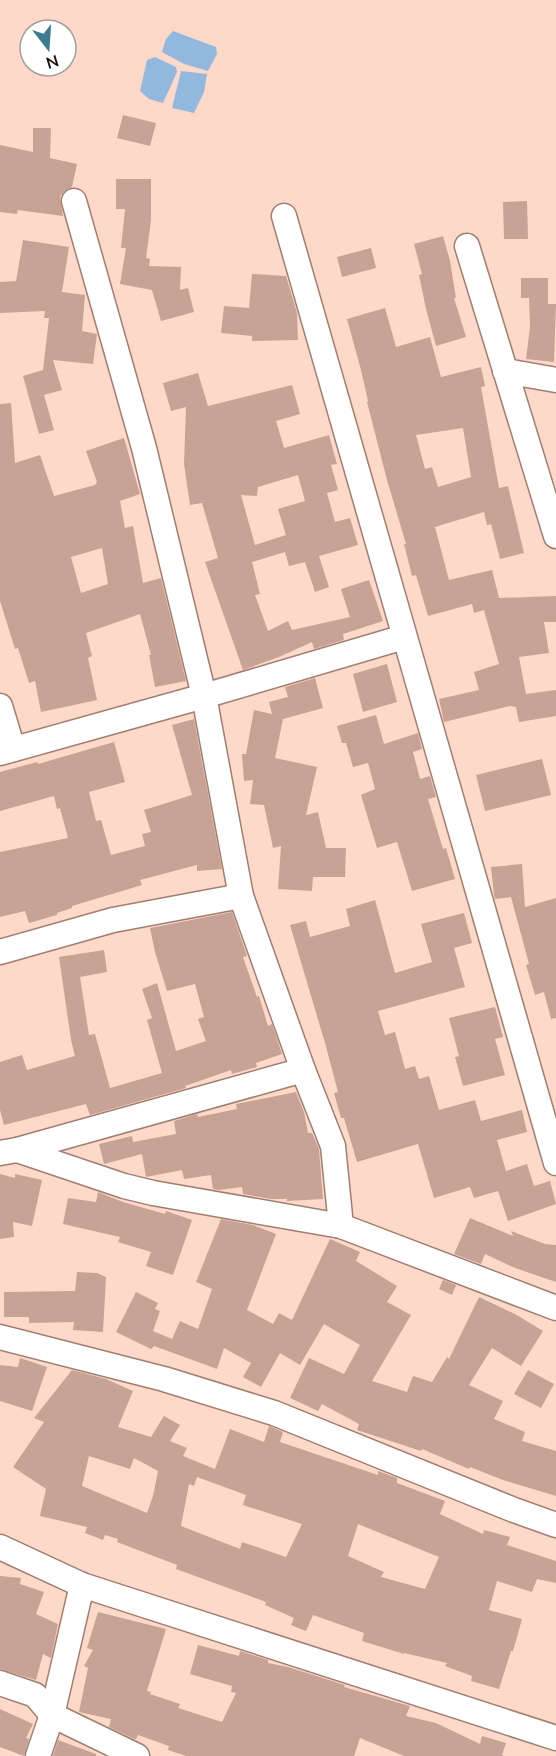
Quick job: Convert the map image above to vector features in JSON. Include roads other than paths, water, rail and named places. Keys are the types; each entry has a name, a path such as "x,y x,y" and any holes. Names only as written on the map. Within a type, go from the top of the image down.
{"street":[{"path":"74,201 144,448 204,696 241,896 303,1070 333,1146 340,1226"},
{"path":"284,216 556,1163"},
{"path":"467,246 556,536"},
{"path":"505,371 556,380"},
{"path":"0,706 6,751 404,637"},
{"path":"0,952 113,920 241,896"},
{"path":"8,1151 303,1070"},
{"path":"8,1151 153,1193 340,1226 556,1308"},
{"path":"0,1337 164,1378 274,1413 503,1506 556,1525"},
{"path":"0,1547 82,1585 556,1738"},
{"path":"38,1756 52,1715 82,1585"},
{"path":"0,1683 35,1695 52,1715 137,1756"}],"water":[{"path":"173,31 216,47 217,54 208,71 184,64 162,52 166,39"},
{"path":"155,57 176,67 177,72 163,103 149,99 140,91 147,60"},
{"path":"181,71 207,74 204,92 194,113 172,108"}]}
